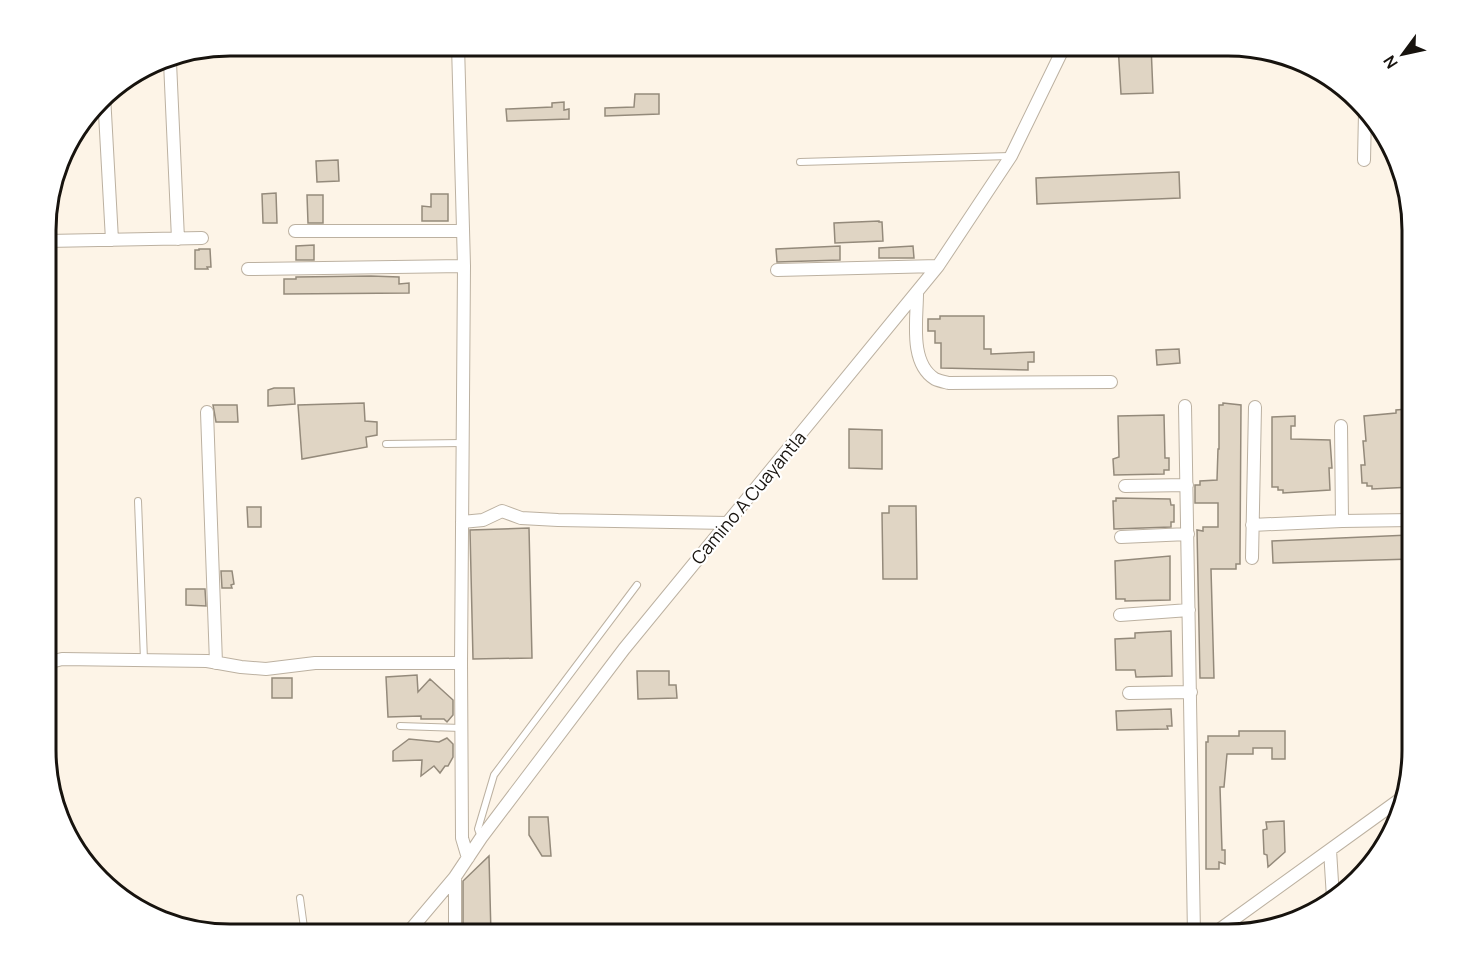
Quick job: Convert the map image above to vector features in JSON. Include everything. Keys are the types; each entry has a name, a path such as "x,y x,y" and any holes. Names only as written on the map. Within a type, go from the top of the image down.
{"street":[{"name":"Camino A Cuayantla","path":"415,924 455,877 481,838 624,649 938,266 1011,156 1060,55"},
{"path":"458,56 464,266 462,837 468,858"},
{"path":"170,66 177,239"},
{"path":"105,109 112,240"},
{"path":"1364,160 1365,122"},
{"path":"296,231 463,231"},
{"path":"55,241 202,238"},
{"path":"248,269 464,266"},
{"path":"777,270 938,266"},
{"path":"917,294 917,353 924,368 935,379 949,383 1111,382"},
{"path":"1185,406 1194,924"},
{"path":"1252,558 1255,407"},
{"path":"207,412 216,663"},
{"path":"1341,426 1342,521"},
{"path":"1125,486 1187,485"},
{"path":"462,522 483,520 502,511 522,518 558,520 728,523"},
{"path":"1252,525 1401,520"},
{"path":"1121,537 1188,534"},
{"path":"1119,615 1189,610"},
{"path":"55,661 144,660 216,663 266,669 315,663 461,663"},
{"path":"1129,693 1191,692"},
{"path":"1227,924 1393,805"},
{"path":"1330,850 1332,890"},
{"path":"455,877 455,924"}],"lane":[{"path":"800,162 1011,156"},
{"path":"386,444 462,443"},
{"path":"138,501 144,660"},
{"path":"481,838 478,829 494,775 637,585"},
{"path":"400,726 461,728"},
{"path":"300,898 304,924"}],"building":[{"path":"1119,55 1151,55 1153,93 1121,94"},
{"path":"635,94 659,94 659,114 605,116 605,108 634,107"},
{"path":"564,102 564,110 569,109 569,119 507,121 506,109 552,107 552,103"},
{"path":"338,160 339,181 317,182 316,161"},
{"path":"1179,172 1180,198 1037,204 1036,178"},
{"path":"276,193 277,223 263,223 262,194"},
{"path":"431,194 448,194 448,221 422,221 422,206 431,207"},
{"path":"307,195 323,195 323,223 308,223"},
{"path":"882,222 883,241 835,243 834,223"},
{"path":"314,245 314,260 296,260 296,246"},
{"path":"840,246 840,260 777,262 776,249"},
{"path":"913,246 914,258 879,258 879,248"},
{"path":"210,249 211,267 207,267 208,269 195,269 195,250"},
{"path":"399,277 399,284 409,283 409,293 284,294 284,279"},
{"path":"940,316 984,316 984,349 991,349 991,354 1034,352 1034,362 1028,362 1028,370 941,368 941,343 935,343 935,331 928,331 928,319 940,319"},
{"path":"1179,349 1180,363 1157,365 1156,350"},
{"path":"294,388 295,404 268,406 268,390"},
{"path":"364,403 365,421 377,422 377,435 366,437 367,447 302,459 298,405"},
{"path":"1223,403 1241,405 1240,564 1236,564 1236,569 1211,569 1214,678 1200,678 1197,530 1203,531 1203,527 1218,527 1218,503 1195,503 1195,485 1200,485 1200,481 1217,480 1219,405"},
{"path":"213,405 237,405 238,422 216,422"},
{"path":"1396,410 1401,410 1401,488 1372,489 1372,486 1367,486 1367,483 1362,483 1361,465 1365,465 1363,441 1366,441 1364,416 1396,413"},
{"path":"1164,415 1165,458 1169,458 1169,470 1164,470 1164,474 1114,475 1113,459 1119,457 1118,416"},
{"path":"1295,416 1295,426 1291,426 1291,439 1330,440 1332,468 1329,468 1330,490 1283,493 1283,490 1278,490 1278,487 1272,487 1272,417"},
{"path":"849,429 882,430 882,469 849,468"},
{"path":"1116,498 1170,499 1171,505 1174,505 1174,522 1171,522 1171,527 1114,529 1113,501 1116,501"},
{"path":"889,506 916,506 917,579 883,579 882,513 889,513"},
{"path":"247,507 261,507 261,527 248,527"},
{"path":"529,528 532,658 473,659 470,530"},
{"path":"1401,535 1401,559 1273,563 1272,541"},
{"path":"1170,556 1170,600 1125,601 1125,599 1116,599 1115,561"},
{"path":"221,571 232,571 234,584 231,585 232,588 222,588"},
{"path":"186,589 205,589 206,606 186,605"},
{"path":"1171,631 1172,676 1136,677 1135,670 1116,670 1115,639 1135,638 1135,633"},
{"path":"637,671 669,671 669,685 676,685 677,698 638,699"},
{"path":"417,675 418,692 430,679 453,700 453,715 447,722 444,719 421,719 421,716 388,717 386,677"},
{"path":"272,678 292,678 292,698 272,698"},
{"path":"1171,709 1172,726 1167,726 1168,729 1117,730 1116,711"},
{"path":"1239,731 1285,731 1285,759 1272,759 1272,748 1253,748 1253,754 1227,754 1224,787 1220,787 1222,850 1225,850 1225,864 1219,862 1219,869 1206,869 1206,742 1208,742 1208,736 1239,736"},
{"path":"447,738 453,744 453,757 440,773 434,766 421,776 422,760 393,761 393,751 409,739 439,742"},
{"path":"529,817 548,817 551,856 542,856 529,835"},
{"path":"1284,821 1285,852 1268,867 1267,855 1264,854 1263,830 1267,829 1266,822"},
{"path":"489,856 491,924 463,924 463,881"}]}
